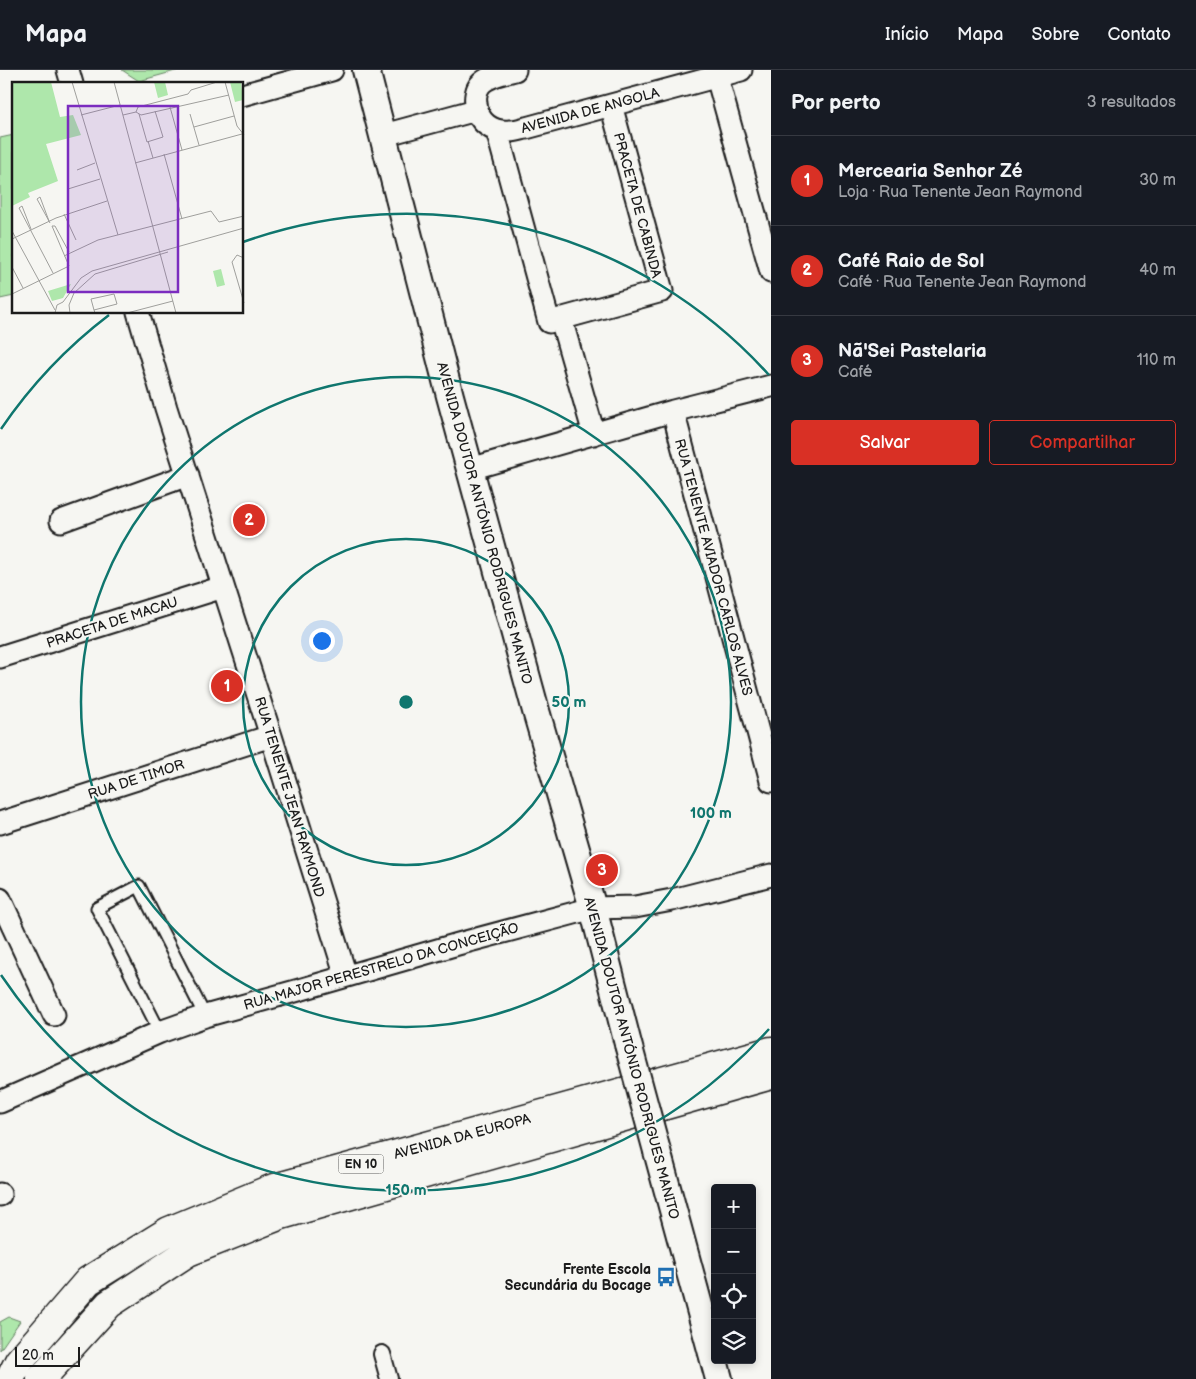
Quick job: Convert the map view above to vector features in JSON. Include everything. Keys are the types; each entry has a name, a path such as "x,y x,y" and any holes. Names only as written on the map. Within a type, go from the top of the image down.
{"main road":[{"name":"AVENIDA DA EUROPA","path":"10,1379 19,1361 88,1281 169,1231 271,1189 771,1051"},
{"name":"AVENIDA DA EUROPA","path":"41,1379 109,1304 188,1252 281,1215 771,1075"}],"street":[{"path":"244,94 332,70"},
{"name":"AVENIDA DOUTOR ANTÓNIO RODRIGUES MANITO","path":"366,70 447,387 536,711 593,908 719,1379"},
{"path":"515,70 491,77 479,85 475,97 476,110 484,123 497,131 549,322 561,319 594,434"},
{"name":"AVENIDA DE ANGOLA","path":"497,131 510,132 526,128 741,70"},
{"path":"717,77 771,272"},
{"name":"PRACETA DE CABINDA","path":"561,319 662,291 611,105"},
{"path":"384,135 476,110"},
{"name":"RUA TENENTE JEAN RAYMOND","path":"139,314 346,976"},
{"path":"470,469 771,386"},
{"name":"RUA TENENTE AVIADOR CARLOS ALVES","path":"673,412 771,781"},
{"path":"61,521 188,475"},
{"name":"PRACETA DE MACAU","path":"0,657 223,587"},
{"name":"RUA DE TIMOR","path":"0,823 272,736"},
{"name":"RUA MAJOR PERESTRELO DA CONCEIÇÃO","path":"1,1100 160,1032 205,1016 458,944 593,908 635,907 663,902 771,875"},
{"path":"0,899 54,1016"},
{"path":"382,1354 389,1379"}],"lane":[{"path":"160,1032 97,908 139,886 205,1016"}],"green space":[{"path":"122,70 179,70 139,81"},
{"path":"12,135 12,296 0,299 0,138"},
{"path":"9,1317 20,1321 0,1350 0,1322"}],"place":[{"name":"Café Raio de Sol","path":"249,520"},
{"name":"Mercearia Senhor Zé","path":"227,686"},
{"name":"Nã'Sei Pastelaria","path":"602,870"},
{"name":"Frente Escola Secundária du Bocage","path":"666,1277"}]}
